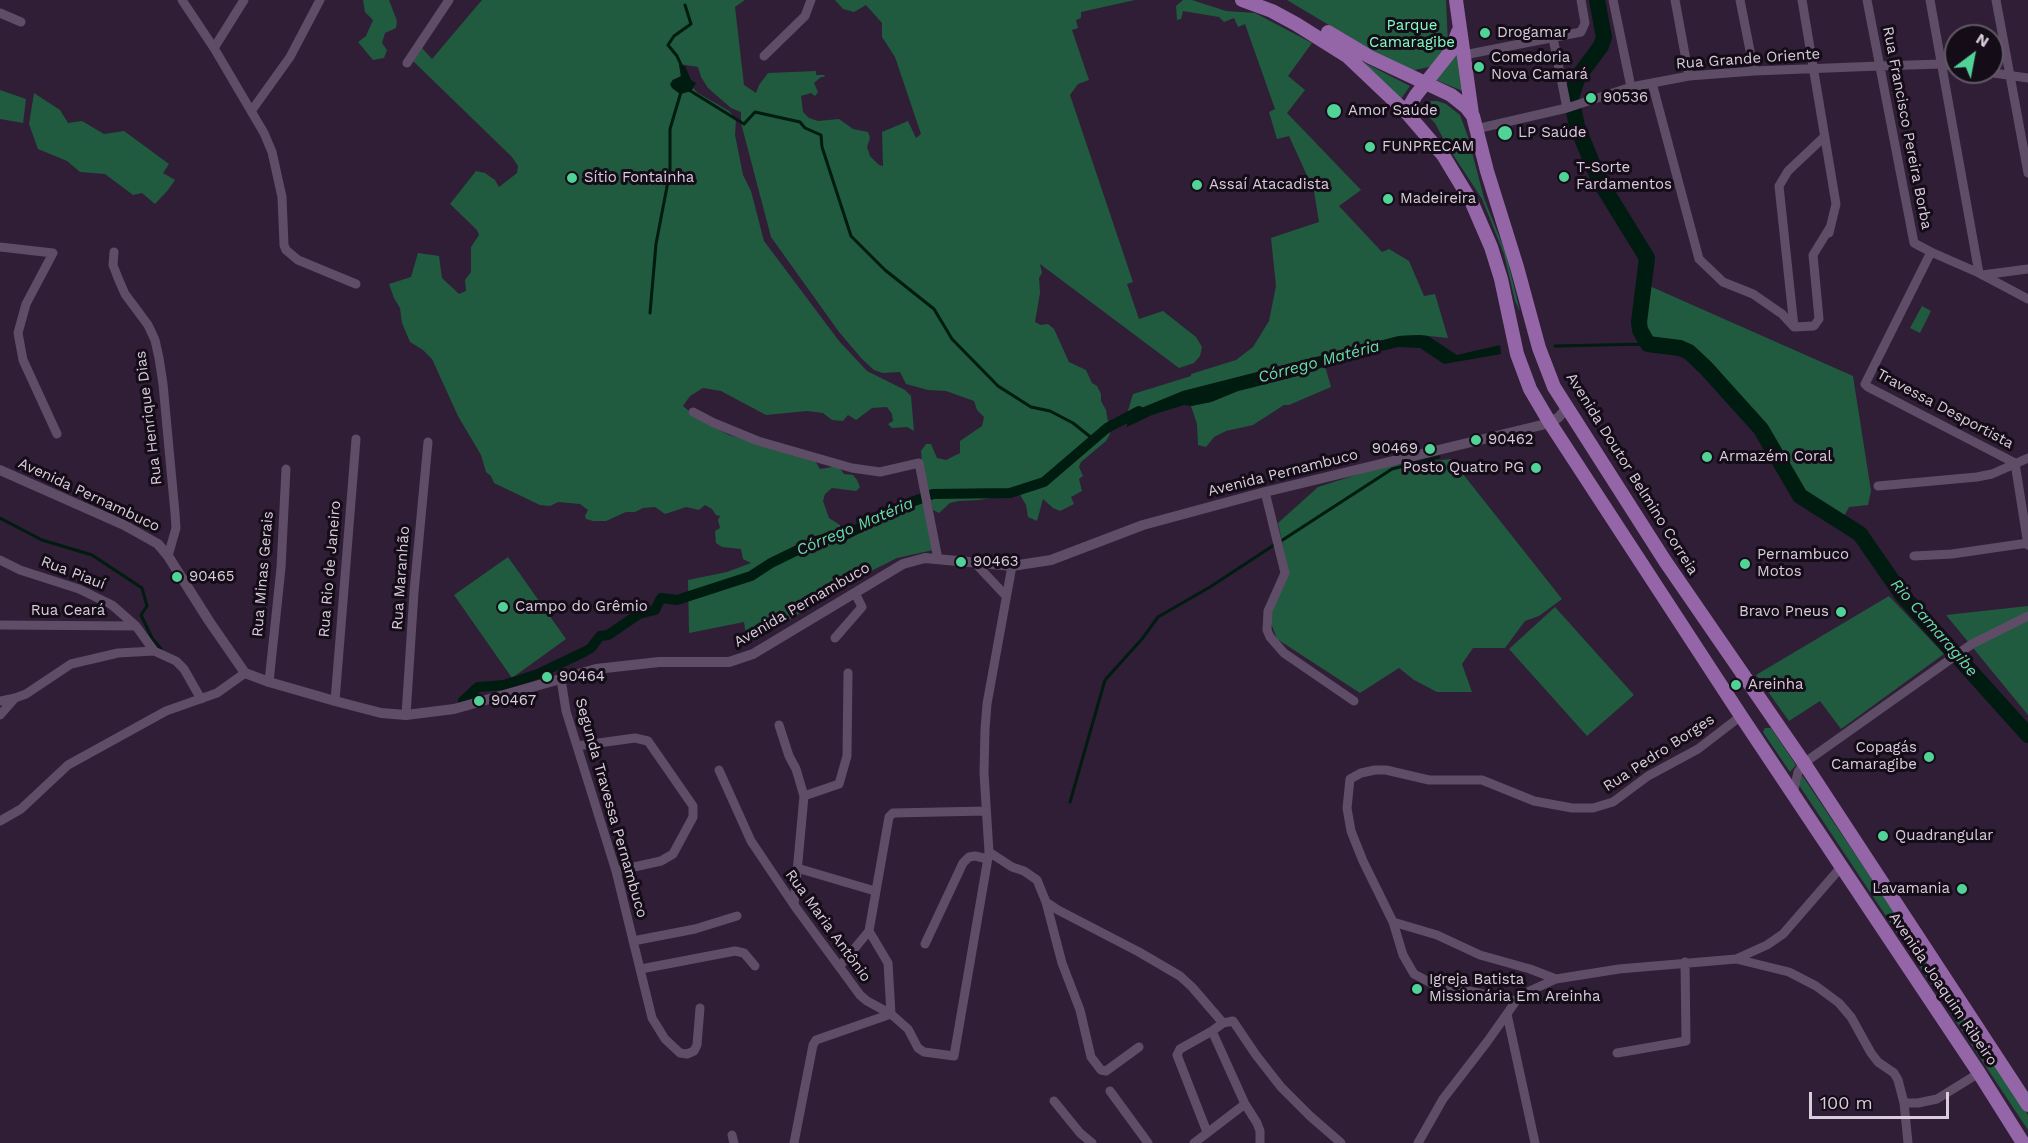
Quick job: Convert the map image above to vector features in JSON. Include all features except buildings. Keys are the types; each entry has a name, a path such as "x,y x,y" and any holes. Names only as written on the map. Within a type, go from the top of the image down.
{"main road":[{"path":"1242,0 1272,11 1323,39 1347,56 1406,112 1443,155 1482,223 1502,279 1517,354 1530,388 1550,423 1793,794"},
{"path":"1265,0 1312,23 1370,57 1425,85 1451,95 1467,107 1475,122"},
{"name":"Avenida Doutor Belmino Correia","path":"1456,0 1475,122 1487,171 1539,348 1554,387 1665,561 1804,763 1930,956"},
{"path":"1406,112 1451,51 1459,29"},
{"name":"Avenida Joaquim Ribeiro","path":"1793,794 1979,1072 2023,1143"},
{"name":"Avenida Joaquim Ribeiro","path":"1930,956 2028,1106"}],"street":[{"path":"182,0 252,110 268,142 282,197 286,250 298,260 356,284"},
{"path":"190,11 196,0"},
{"path":"214,48 244,0"},
{"path":"252,110 290,57 320,0"},
{"path":"407,63 449,0"},
{"path":"764,56 805,16 811,0"},
{"path":"1464,55 1581,32 1584,28 1581,0"},
{"path":"1613,0 1631,87"},
{"path":"1674,0 1689,76"},
{"path":"1740,0 1754,71"},
{"path":"1794,327 1814,326 1819,320 1813,255 1829,232 1836,204 1802,0"},
{"name":"Rua Francisco Pereira Borba","path":"1867,0 1914,243 1931,252"},
{"path":"1930,0 1981,274"},
{"path":"1996,0 2028,173"},
{"path":"0,13 21,22"},
{"path":"1553,38 1572,106"},
{"name":"Rua Grande Oriente","path":"1475,122 1572,106 1631,87 1689,76 1754,71 1944,65"},
{"path":"2004,75 2028,78"},
{"path":"1652,83 1699,259 1723,282 1753,294 1782,314 1794,327"},
{"path":"1794,327 1779,186 1788,171 1824,137"},
{"path":"0,247 53,253 26,304 18,333 23,360 57,434"},
{"name":"Rua Henrique Dias","path":"114,252 113,265 124,294 148,325 155,340 159,358 176,528 168,556"},
{"path":"1931,252 1981,274 2028,299"},
{"name":"Travessa Desportista","path":"1931,252 1865,384 2015,463"},
{"path":"1981,274 2028,269"},
{"path":"1550,423 1567,407"},
{"path":"693,412 758,441 852,468 880,472 919,463 938,559"},
{"name":"Avenida Pernambuco","path":"0,470 158,544 245,673 269,682 381,713 406,715 454,709 596,669 625,664 729,662 753,654 903,564 925,558 1012,566 1051,560 1143,525 1265,492 1550,423"},
{"name":"Rua Rio de Janeiro","path":"335,701 356,439"},
{"name":"Rua Maranhão","path":"406,715 428,442"},
{"path":"1878,486 1977,477 1992,474 2028,458"},
{"path":"1914,556 1962,553 2028,544 2015,463"},
{"name":"Rua Minas Gerais","path":"269,682 281,568 286,469"},
{"path":"1265,492 1285,573 1268,611 1267,630 1284,653 1354,701"},
{"name":"Rua Piauí","path":"0,560 20,570 79,589 101,599 125,615 154,651 176,661 184,669 201,699"},
{"path":"975,563 1006,596"},
{"path":"989,856 984,773 986,721 1012,566"},
{"path":"835,638 862,607 855,593"},
{"path":"1793,794 1798,772 1804,763 1972,644 2028,616"},
{"name":"Rua Ceará","path":"0,625 136,626"},
{"path":"0,700 15,698 34,689 72,664 118,653 154,651"},
{"path":"0,821 21,809 68,765 152,718 217,693 245,673"},
{"path":"804,795 839,784 847,756 849,674"},
{"name":"Segunda Travessa Pernambuco","path":"561,679 577,746 616,871 652,1018 665,1039 680,1053 687,1054 694,1051 697,1045 700,1008"},
{"path":"0,716 15,698"},
{"name":"Rua Pedro Borges","path":"1392,920 1351,831 1347,798 1350,779 1356,775 1366,771 1386,770 1429,780 1482,780 1534,801 1572,808 1593,808 1613,802 1642,780 1698,749 1741,716"},
{"path":"779,725 804,795 794,905"},
{"path":"577,746 635,738 648,741 693,806 693,817 673,854 661,861 616,871"},
{"name":"Rua Maria Antônio","path":"719,770 751,841 794,905 860,995 891,1014 908,1029 918,1048 924,1052 954,1056 989,856"},
{"path":"840,966 868,931 889,817 893,813 986,811"},
{"path":"925,944 963,863 969,857 989,856 1037,880 1046,902 1062,963 1080,1010 1091,1057 1101,1070 1106,1071 1139,1047"},
{"path":"1736,959 1767,945 1783,934 1842,866"},
{"path":"797,868 875,891"},
{"path":"1046,902 1180,976 1228,1022 1281,1087 1341,1143"},
{"path":"633,941 695,929 737,916"},
{"path":"1392,920 1437,934 1480,955 1556,979"},
{"path":"1392,920 1403,955 1414,974 1422,979 1472,992 1516,1000"},
{"path":"794,1143 813,1045 816,1040 891,1014 888,963 868,931"},
{"path":"641,969 735,951 744,953 755,966"},
{"path":"1418,1143 1443,1099 1516,1000 1523,994 1556,979 1619,969 1736,959 1789,972 1816,986 1839,1003 1851,1017 1878,1062 1894,1073 1904,1103 1908,1143"},
{"path":"1617,1053 1686,1041 1685,962"},
{"path":"1507,1014 1535,1143"},
{"path":"1207,1132 1177,1051 1228,1022"},
{"path":"1212,1031 1245,1104 1260,1131 1260,1143"},
{"path":"1904,1103 1937,1099 1979,1072"},
{"path":"1110,1091 1148,1143"},
{"path":"1054,1101 1080,1133 1092,1143"},
{"path":"1194,1143 1245,1104"}],"green space":[{"path":"363,0 389,0 397,21 396,28 385,33 382,43 387,50 384,58 373,60 358,42 366,36 373,20 365,12"},
{"path":"482,0 745,0 735,7 744,85 756,93 768,73 816,71 816,75 825,75 814,83 818,92 815,96 811,93 801,96 803,112 809,118 818,121 839,119 853,129 868,132 870,138 867,147 870,156 883,166 882,132 908,121 916,138 921,134 895,57 882,37 882,23 866,5 854,12 843,9 835,0 1135,0 1081,12 1081,18 1076,20 1078,28 1072,30 1089,80 1078,84 1070,95 1133,282 1127,284 1139,319 1163,311 1196,337 1202,347 1200,356 1194,363 1179,368 1040,264 1042,273 1039,278 1040,293 1035,322 1041,325 1048,324 1054,329 1069,362 1086,370 1092,383 1097,386 1106,410 1110,434 1106,441 1081,462 1079,467 1083,476 1079,479 1082,491 1071,497 1074,504 1060,511 1043,499 1037,521 1028,517 1026,505 1019,493 950,503 939,513 933,510 921,451 926,444 931,444 937,458 946,460 960,453 960,441 982,426 984,417 977,410 974,401 946,391 928,390 906,384 900,372 883,373 874,370 862,359 839,332 771,237 741,123 741,112 731,108 708,88 698,67 679,64 681,77 672,80 680,94 691,91 693,88 729,111 736,119 735,135 743,175 751,191 764,241 839,341 867,371 905,390 911,396 914,431 907,427 892,428 888,424 893,421 892,414 887,407 872,408 856,420 848,415 843,421 832,420 823,413 807,411 766,415 721,391 703,388 690,396 683,406 697,418 729,435 814,459 820,469 838,466 844,474 853,475 860,487 856,491 832,488 825,494 823,501 829,518 840,525 841,532 909,497 924,495 933,550 897,558 867,573 762,636 747,642 744,622 689,633 688,580 727,572 751,563 743,559 741,549 722,547 716,543 715,531 720,528 718,520 720,516 705,505 699,510 686,507 665,514 655,507 643,508 635,512 626,512 606,521 593,521 586,519 588,510 580,504 558,502 550,506 540,505 494,483 486,472 481,455 458,416 432,359 410,342 402,323 400,308 389,284 411,277 418,253 439,256 442,278 459,294 466,291 465,280 471,272 471,247 479,235 477,230 450,204 476,171 485,173 495,180 499,187 517,173 518,166 512,157 413,61 422,48 432,59"},
{"path":"1183,0 1192,0 1226,11 1255,13 1312,43 1288,76 1305,90 1287,113 1361,190 1339,206 1382,252 1389,249 1409,261 1424,296 1435,294 1448,338 1419,335 1399,336 1183,391 1127,414 1133,394 1236,360 1253,347 1269,321 1276,286 1271,238 1319,222 1314,191 1289,136 1277,139 1269,112 1275,109 1245,24 1238,27 1234,18 1224,22 1219,17 1183,11 1181,19 1177,20 1176,6"},
{"name":"Parque Camaragibe","path":"1287,0 1446,0 1448,44 1436,62 1429,67 1415,70 1401,68"},
{"path":"1459,49 1465,92 1436,80"},
{"path":"1361,61 1410,86 1401,99"},
{"path":"0,90 26,99 23,123 0,119"},
{"path":"34,93 60,110 68,123 82,121 104,134 124,131 169,164 163,173 175,180 155,204 142,193 133,195 105,174 80,172 67,161 38,149 29,124"},
{"path":"1428,101 1446,104 1460,115 1484,198 1506,254 1520,311 1515,301 1504,254 1482,199 1435,123 1422,110 1424,103"},
{"path":"1645,284 1853,376 1871,491 1868,505 1849,507 1841,522 1800,496 1761,429 1706,368 1689,352 1680,348 1648,344 1640,330 1639,322"},
{"path":"1922,306 1931,311 1920,333 1910,328"},
{"path":"1325,366 1331,387 1284,405 1253,425 1226,431 1214,437 1206,447 1198,445 1197,424 1191,406 1305,374"},
{"path":"1451,459 1562,599 1539,616 1525,621 1505,648 1473,648 1462,664 1472,692 1437,692 1414,680 1399,668 1360,693 1277,639 1268,615 1286,581 1283,546 1278,523 1318,487 1381,467"},
{"name":"Campo do Grêmio","path":"508,557 566,639 512,678 454,595"},
{"path":"1889,596 1944,654 1841,729 1820,701 1789,721 1756,675"},
{"path":"2028,606 2028,715 1946,615"},
{"path":"1555,607 1634,695 1587,736 1509,649"},
{"path":"1765,728 1771,728 1796,765 1790,772 1763,732"},
{"path":"1802,775 2008,1082 2028,1115 2028,1130 1799,785"}],"water":[{"path":"679,64 685,66 691,80 696,83 691,91 680,94 670,84 681,76"},
{"path":"1399,336 1428,336 1457,355 1500,345 1501,354 1444,364 1420,348 1398,347 1333,363 1305,374 1238,391 1211,402 1184,405 1152,415 1127,427 1127,414 1183,391"}],"waterway":[{"name":"Rio Camaragibe","path":"1597,0 1604,37 1601,46 1578,77 1571,97 1577,126 1599,180 1647,258 1639,322 1640,330 1648,344 1680,348 1689,352 1706,368 1761,429 1800,496 1860,534 1903,596 2028,735"},
{"path":"682,67 668,45 674,36 691,24 685,5"},
{"path":"689,90 744,124 755,112 800,122 805,128 821,135 822,147 851,236 885,270 934,309 952,339 998,386 1031,407 1050,411 1073,423 1093,439"},
{"path":"650,313 656,244 670,171 670,129 681,92"},
{"name":"Córrego Matéria","path":"1555,346 1648,344"},
{"name":"Córrego Matéria","path":"463,701 478,687 504,685 538,674 584,652 591,648 600,636 608,635 639,614 655,610 661,598 677,600 751,576 771,563 816,541 845,535 909,503 933,494 1010,493 1044,482 1107,428 1139,411"},
{"path":"1281,541 1392,469 1439,457"},
{"path":"0,518 42,540 92,555 142,588 147,606 141,615 152,638 161,649"},
{"path":"1070,802 1105,680 1142,639 1158,617 1210,587 1274,545"}],"place":[{"name":"Drogamar","path":"1485,33"},
{"name":"Comedoria Nova Camará","path":"1479,67"},
{"name":"90536","path":"1591,98"},
{"name":"Amor Saúde","path":"1334,111"},
{"name":"LP Saúde","path":"1505,133"},
{"name":"FUNPRECAM","path":"1370,147"},
{"name":"T-Sorte Fardamentos","path":"1564,177"},
{"name":"Sítio Fontainha","path":"572,178"},
{"name":"Assaí Atacadista","path":"1197,185"},
{"name":"Madeireira","path":"1388,199"},
{"name":"90462","path":"1476,440"},
{"name":"90469","path":"1430,449"},
{"name":"Armazém Coral","path":"1707,457"},
{"name":"Posto Quatro PG","path":"1536,468"},
{"name":"90463","path":"961,562"},
{"name":"Pernambuco Motos","path":"1745,564"},
{"name":"90465","path":"177,577"},
{"name":"Campo do Grêmio","path":"503,607"},
{"name":"Bravo Pneus","path":"1841,612"},
{"name":"90464","path":"547,677"},
{"name":"Areinha","path":"1736,685"},
{"name":"90467","path":"479,701"},
{"name":"Copagás Camaragibe","path":"1929,757"},
{"name":"Quadrangular","path":"1883,836"},
{"name":"Lavamania","path":"1962,889"},
{"name":"Igreja Batista Missionária Em Areinha","path":"1417,989"}]}
